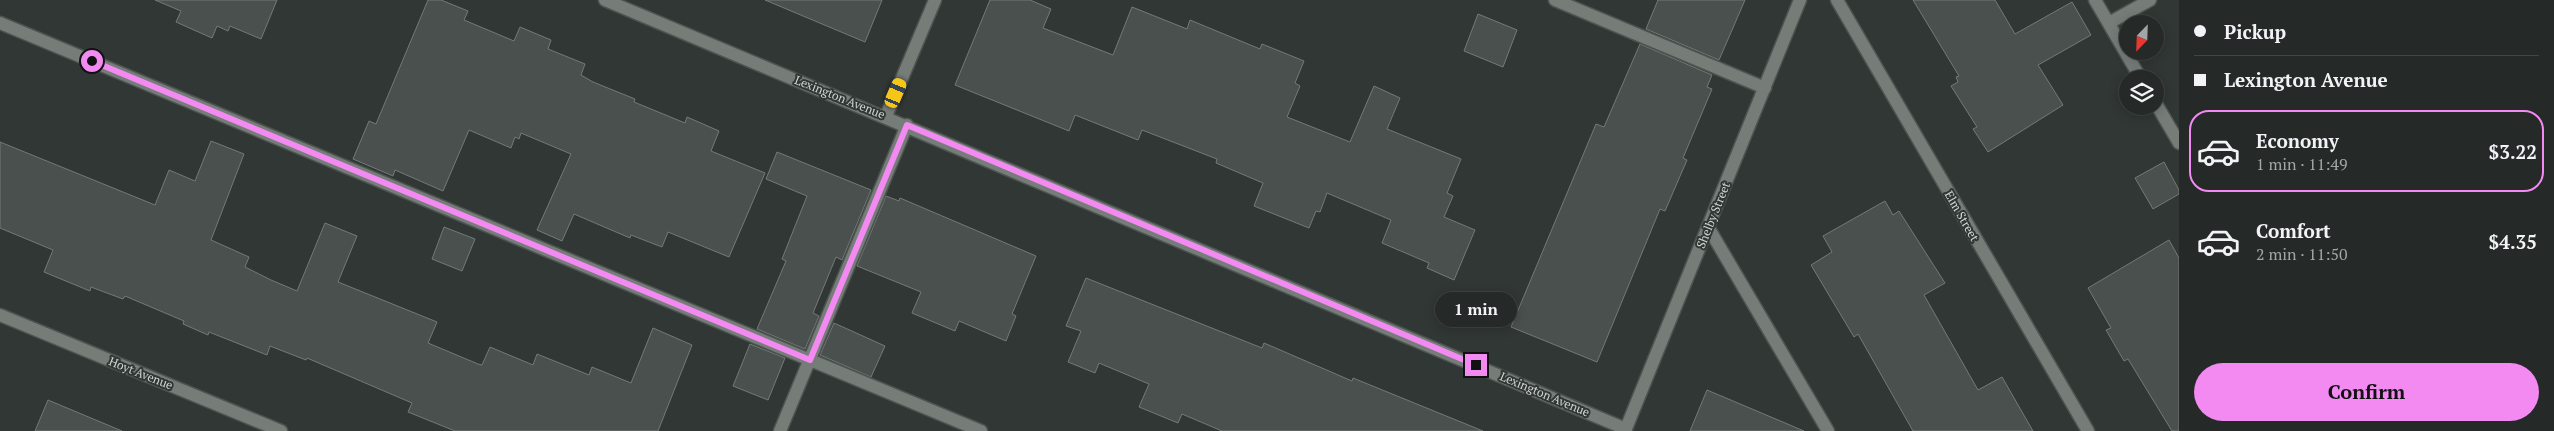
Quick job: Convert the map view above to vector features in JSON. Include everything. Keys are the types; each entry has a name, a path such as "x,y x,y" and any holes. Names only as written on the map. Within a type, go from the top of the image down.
{"street":[{"name":"Lexington Avenue","path":"605,0 886,116 1626,430"},
{"path":"886,116 935,0"},
{"path":"1556,0 1765,88"},
{"name":"Shelby Street","path":"1626,430 1800,0"},
{"name":"Elm Street","path":"1837,0 2088,431"},
{"path":"2095,0 2137,70"},
{"path":"2109,23 2150,0"},
{"path":"0,23 981,431"},
{"path":"2163,115 2179,143"},
{"path":"780,431 907,125"},
{"path":"1708,228 1828,431"},
{"name":"Hoyt Avenue","path":"0,315 281,431"}],"building":[{"path":"155,0 277,0 261,39 230,26 228,31 217,26 212,38 176,22 181,11"},
{"path":"428,0 441,0 468,11 464,20 514,41 520,27 551,40 548,49 585,64 581,75 593,82 635,99 634,102 685,123 687,117 719,131 711,151 765,173 729,257 668,232 662,247 631,235 630,238 574,214 562,241 537,230 571,154 521,133 519,139 515,137 511,148 469,130 443,191 395,170 393,176 353,159 369,121 376,124"},
{"path":"765,0 882,0 865,42"},
{"path":"990,0 1030,0 1051,9 1043,28 1113,55 1132,7 1187,29 1190,20 1260,49 1262,44 1304,61 1295,83 1300,86 1287,117 1350,142 1374,86 1400,98 1387,129 1461,159 1447,193 1453,196 1444,217 1475,230 1454,280 1427,268 1429,263 1382,243 1391,220 1327,193 1320,212 1316,211 1309,228 1254,206 1263,183 1216,163 1217,159 1142,130 1138,140 1075,115 1069,131 955,85"},
{"path":"1658,0 1745,0 1719,60 1646,29"},
{"path":"1913,0 1995,0 2015,34 2072,2 2091,35 2038,65 2063,105 1988,152 1973,129 1977,127 1951,86 1958,82 1956,77 1959,76"},
{"path":"1478,14 1517,30 1503,67 1464,51"},
{"path":"1640,44 1712,75 1707,87 1712,89 1683,158 1687,160 1665,211 1660,209 1597,362 1511,327 1596,124 1604,127"},
{"path":"211,141 244,154 211,240 249,257 245,267 271,280 297,291 325,223 357,236 338,282 437,322 428,343 478,364 482,365 490,347 533,365 537,354 589,375 592,367 631,383 653,328 692,345 658,431 455,431 408,412 412,403 307,358 306,360 270,346 267,355 209,332 208,335 183,324 184,321 125,296 123,299 91,287 90,291 44,272 53,250 0,228 0,142 155,205 169,170 195,181"},
{"path":"777,152 871,190 842,260 836,257 813,313 819,316 805,349 757,329 786,261 782,259 807,196 766,179"},
{"path":"2164,162 2179,190 2179,194 2153,209 2135,178"},
{"path":"886,196 899,201 900,198 1036,256 1012,314 1016,316 1006,341 959,321 955,331 912,313 921,292 857,266"},
{"path":"1885,201 1893,215 1899,211 1945,283 1924,295 1978,390 2002,377 2033,431 1913,431 1858,334 1854,337 1811,265 1832,252 1823,236"},
{"path":"444,227 475,239 462,271 432,259"},
{"path":"2169,240 2179,258 2179,431 2172,431 2128,359 2124,361 2106,330 2111,328 2088,288"},
{"path":"1086,278 1262,348 1264,343 1352,381 1353,378 1483,431 1222,431 1182,414 1178,423 1139,407 1149,384 1099,363 1095,373 1068,362 1081,331 1066,326"},
{"path":"834,323 885,346 871,377 820,355"},
{"path":"750,344 785,358 768,400 733,386"},
{"path":"1707,390 1804,431 1690,431"},
{"path":"48,400 122,431 35,431"}],"route":[{"path":"92,61 810,360 907,125 1476,365"}]}
